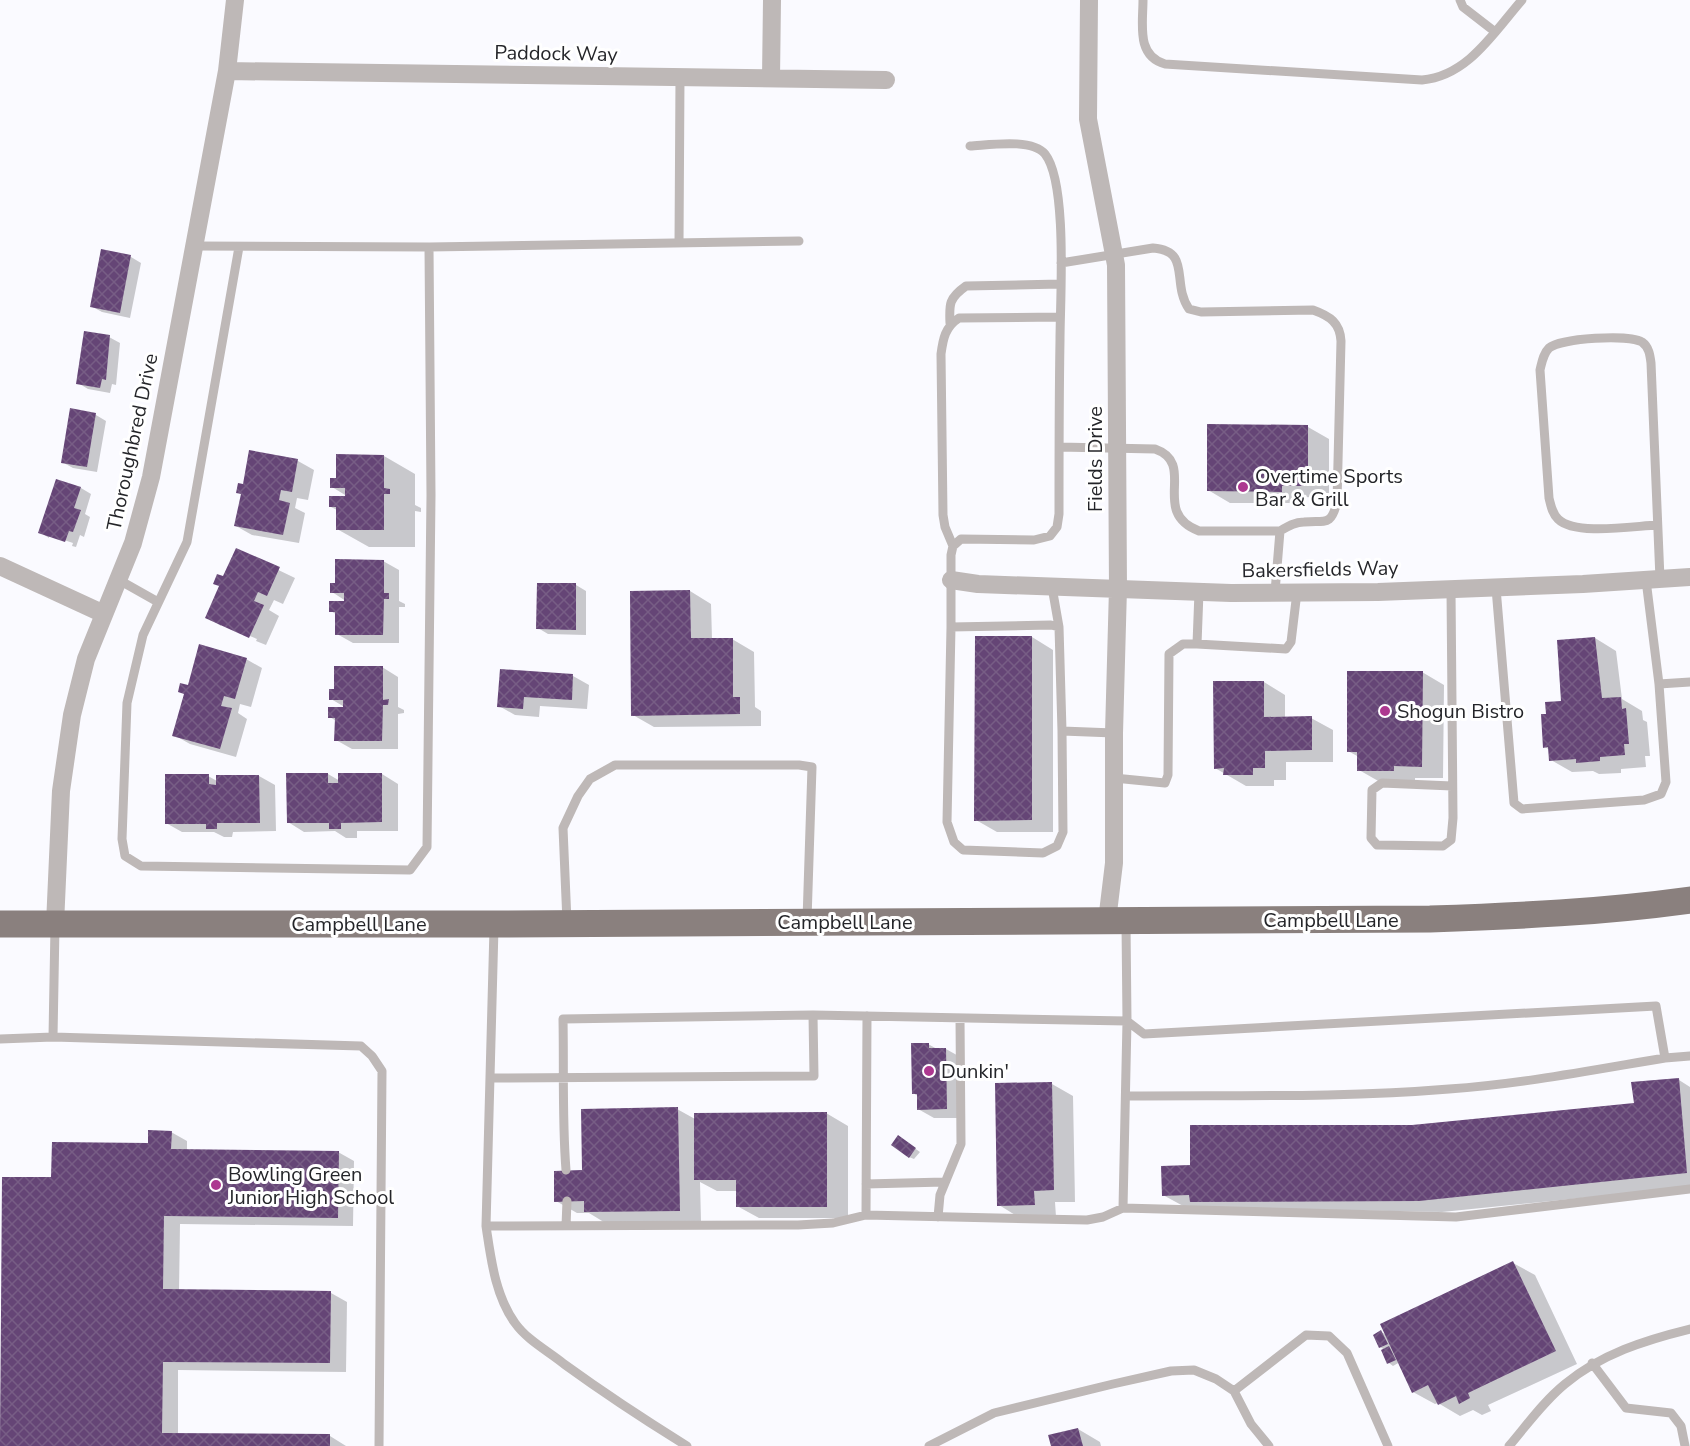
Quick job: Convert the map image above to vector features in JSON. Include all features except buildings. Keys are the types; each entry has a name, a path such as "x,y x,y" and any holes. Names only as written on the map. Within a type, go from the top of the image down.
{"main road":[{"name":"Campbell Lane","path":"0,924 567,924 1418,919 1536,916 1641,907 1690,900"}],"street":[{"name":"Thoroughbred Drive","path":"55,924 61,791 72,715 86,659 119,580 143,511 151,477 226,71 235,0"},
{"path":"771,78 772,0"},
{"name":"Fields Drive","path":"1089,0 1088,119 1116,265 1118,588 1114,733 1114,863 1117,921"},
{"name":"Paddock Way","path":"226,71 886,80"},
{"path":"0,566 104,614"},
{"name":"Bakersfields Way","path":"951,580 978,584 1052,587 1199,592 1297,592 1451,590 1690,576"}],"lane":[{"path":"1143,0 1144,47 1157,62 1178,66 1422,80 1438,78 1467,62 1522,0"},
{"path":"1460,0 1463,6 1494,32"},
{"path":"679,243 680,77"},
{"path":"953,546 961,539 1034,540 1050,536 1057,527 1059,514 1061,263 1058,197 1054,171 1045,153 1032,146 1015,144 970,146"},
{"path":"194,246 429,248 799,241"},
{"path":"239,247 187,542 143,634 127,703 122,839 125,856 141,866 410,870 427,847 431,495 429,248"},
{"path":"1059,447 1117,447 1155,449 1164,452 1170,457 1175,468 1175,508 1181,519 1199,531 1280,531 1291,524 1319,523 1329,519 1335,512 1341,341 1340,330 1335,322 1325,314 1313,310 1201,312 1189,309 1182,299 1179,288 1179,268 1175,256 1166,249 1153,248 1061,263"},
{"path":"1052,587 1059,627 1063,832 1057,846 1043,853 963,850 954,842 946,822 953,546 945,527 941,354 944,337 950,323 949,305 956,293 966,286 1060,284"},
{"path":"950,323 959,318 1060,317"},
{"path":"1496,588 1514,803 1522,809 1644,800 1661,794 1666,782 1653,579 1657,525 1650,354 1645,344 1636,339 1624,338 1567,342 1551,347 1543,357 1540,370 1549,498 1552,512 1559,520 1577,527 1657,525"},
{"path":"1275,592 1280,531"},
{"path":"119,580 158,602"},
{"path":"1451,590 1453,818 1450,840 1443,846 1377,845 1371,838 1372,790 1382,783 1452,786"},
{"path":"1197,644 1199,592"},
{"path":"1114,778 1165,783 1168,775 1169,654 1183,644 1286,649 1291,642 1297,592"},
{"path":"951,627 1051,625 1059,627"},
{"path":"1659,684 1690,682"},
{"path":"1062,731 1114,733"},
{"path":"567,924 563,828 578,796 590,779 615,765 799,765 812,767 807,922"},
{"path":"1117,921 1127,1021 1123,1208"},
{"path":"53,1037 55,924"},
{"path":"494,924 486,1226 493,1270 502,1298 515,1323 528,1337 624,1407 687,1446"},
{"path":"566,1170 563,1019 813,1015 1127,1021 1144,1034 1656,1006 1665,1058"},
{"path":"490,1078 814,1076 813,1015"},
{"path":"866,1215 867,1016"},
{"path":"938,1217 944,1182 961,1144 960,1018"},
{"path":"0,1039 53,1037 361,1046 372,1056 382,1071 379,1446"},
{"path":"1126,1096 1317,1095 1448,1089 1517,1083 1665,1058 1690,1056"},
{"path":"866,1184 944,1182"},
{"path":"486,1226 798,1225 833,1223 866,1215 1087,1220 1103,1217 1123,1208 1456,1217 1690,1189"},
{"path":"566,1226 567,1201"},
{"path":"1509,1446 1549,1399 1592,1364 1630,1346 1690,1329"},
{"path":"1234,1391 1306,1335 1329,1335 1347,1353 1388,1446"},
{"path":"1592,1364 1626,1408 1671,1413 1681,1426 1685,1446"},
{"path":"928,1446 994,1413 1113,1383 1171,1371 1194,1370 1216,1379 1234,1391 1251,1424 1269,1446"}],"place":[{"name":"Overtime Sports Bar & Grill","path":"1243,487"},
{"name":"Shogun Bistro","path":"1385,711"},
{"name":"Dunkin'","path":"929,1071"},
{"name":"Bowling Green Junior High School","path":"216,1185"}]}
